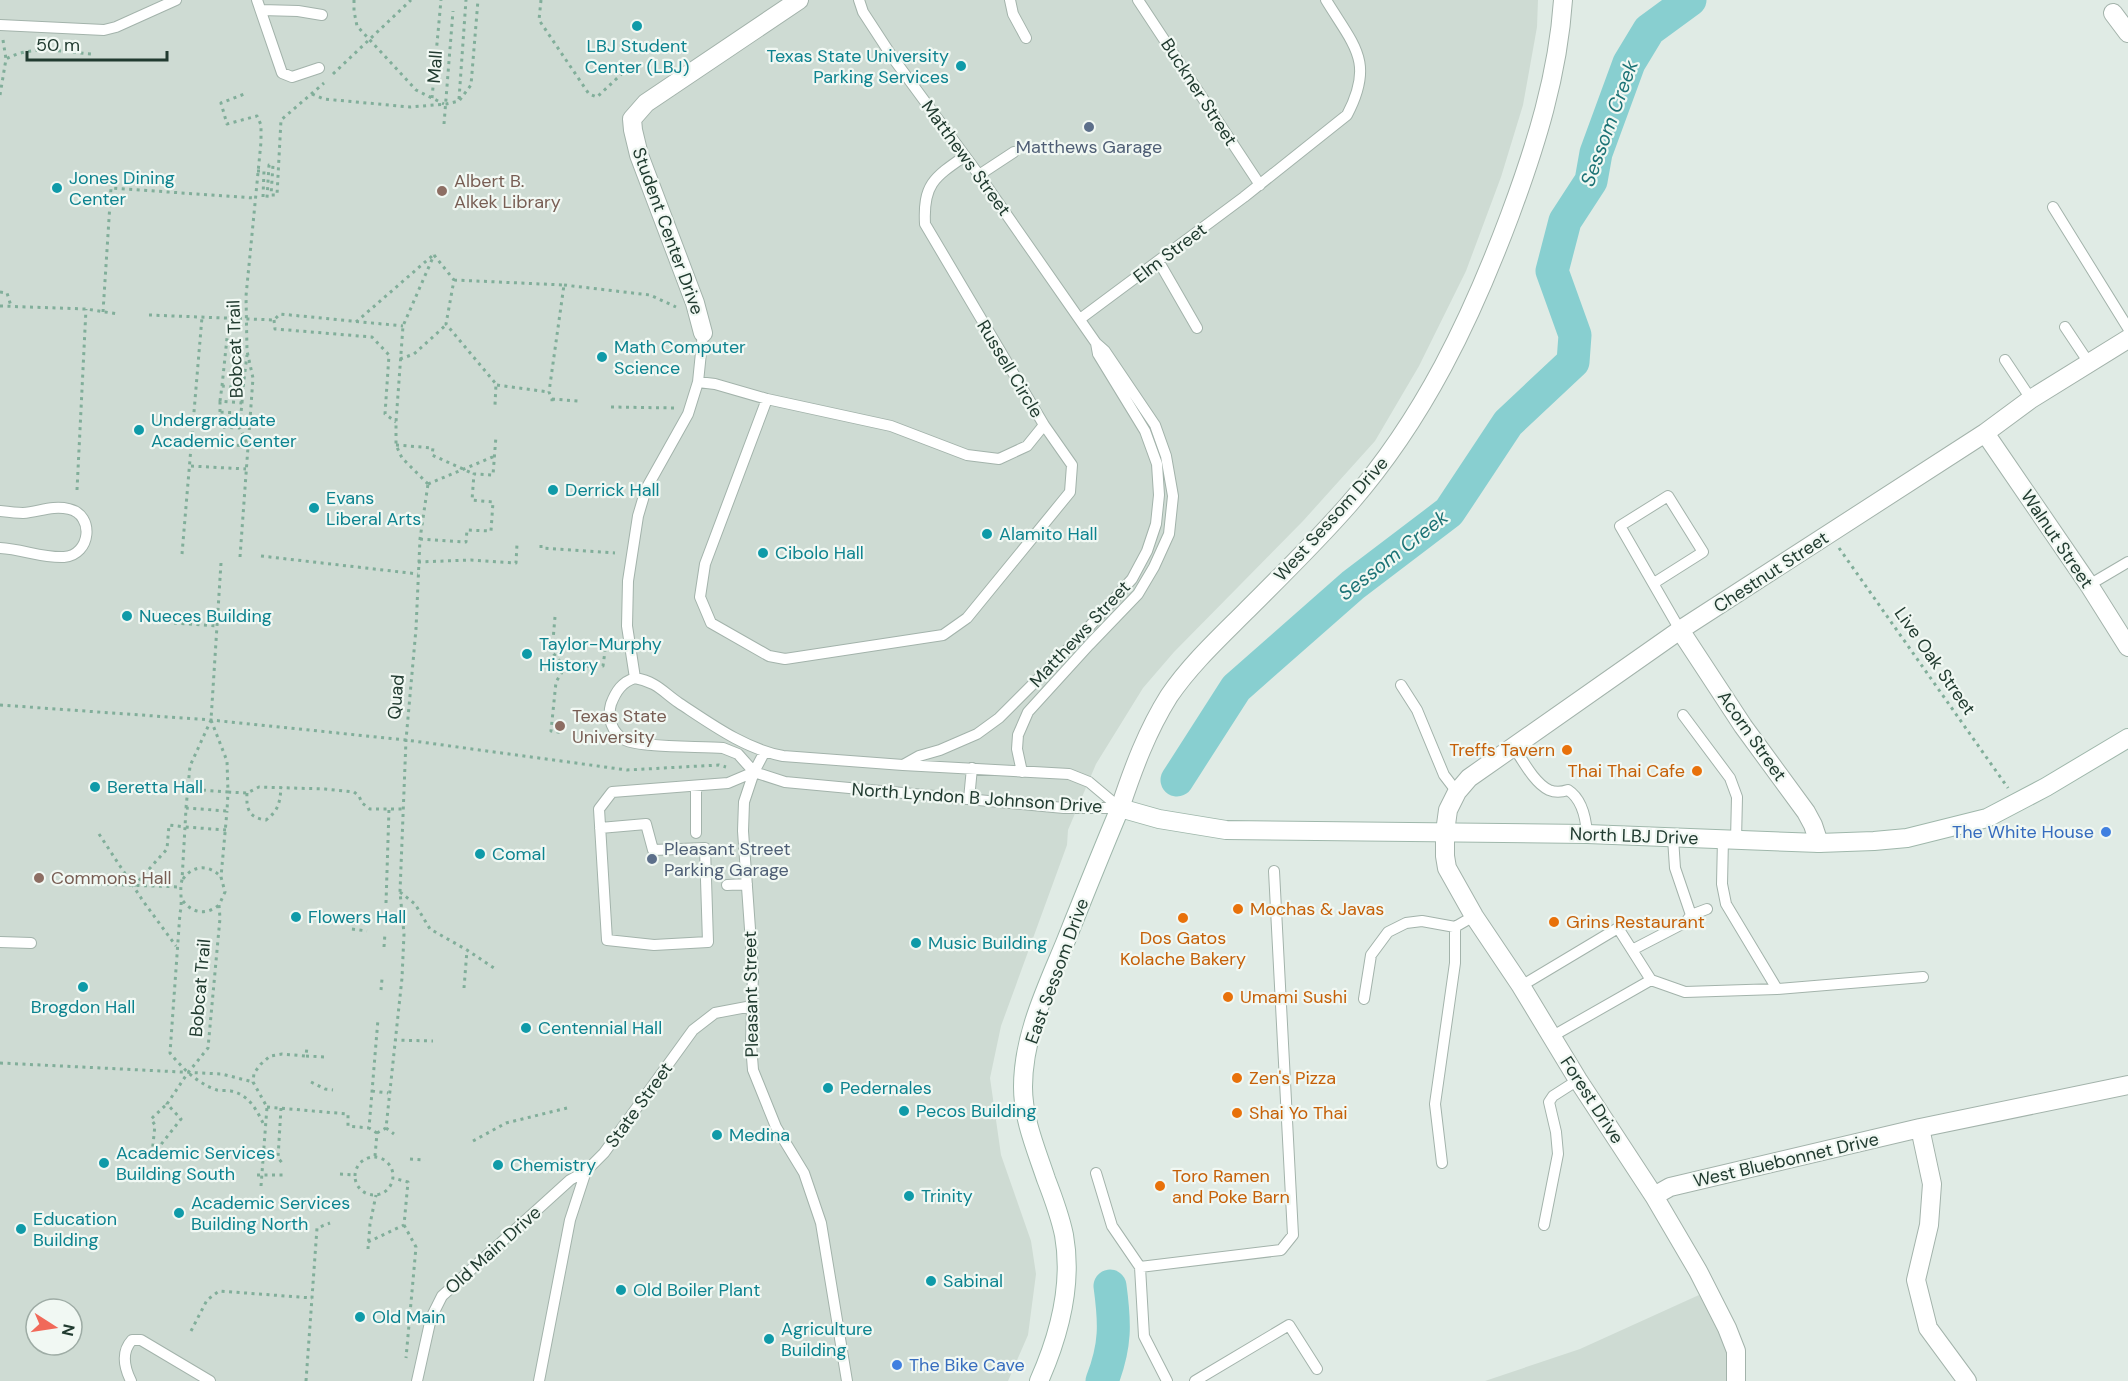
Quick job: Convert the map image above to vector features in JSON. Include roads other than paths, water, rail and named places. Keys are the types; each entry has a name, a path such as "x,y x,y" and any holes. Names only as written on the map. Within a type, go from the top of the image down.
{"street":[{"name":"Student Center Drive","path":"703,333 695,303 639,155 632,119 646,103 800,0"},
{"name":"West Sessom Drive","path":"1120,808 1140,751 1171,694 1188,671 1308,549 1369,480 1405,432 1458,340 1528,164 1553,76 1561,30 1563,0"},
{"path":"2113,14 2128,33"},
{"name":"Chestnut Street","path":"1445,832 1450,805 1468,778 1680,630 1985,433 2031,399 2128,339"},
{"name":"Walnut Street","path":"1985,433 2089,585 2128,647"},
{"name":"Acorn Street","path":"1680,630 1743,726 1806,812 1819,843"},
{"name":"North LBJ Drive","path":"1120,808 1159,819 1226,830 1587,834 1819,843 1907,838 1987,818 2016,804 2128,738"},
{"name":"East Sessom Drive","path":"1039,1381 1054,1346 1064,1303 1067,1270 1064,1235 1029,1130 1023,1088 1024,1067 1041,1001 1120,808"},
{"name":"Forest Drive","path":"1445,832 1447,868 1474,916 1654,1196 1698,1271 1736,1351 1736,1376"},
{"name":"West Bluebonnet Drive","path":"1654,1196 1670,1187 1920,1128 2128,1085"},
{"path":"1920,1128 1932,1184 1929,1225 1917,1280 1928,1328 1967,1381"}],"lane":[{"path":"0,25 104,30 116,27 176,0"},
{"name":"Matthews Street","path":"858,0 863,12 893,58 979,175 1096,343 1105,351 1155,425 1166,456 1173,496 1169,534 1154,567 1138,594 1028,712 1018,735 1017,749 1022,772"},
{"path":"1010,0 1013,14 1026,38"},
{"name":"Buckner Street","path":"1138,0 1260,185"},
{"name":"Elm Street","path":"1080,319 1260,185 1347,115 1357,96 1362,75 1359,54 1326,0"},
{"path":"319,68 292,77 282,73 259,5 322,15"},
{"path":"979,175 1014,152"},
{"name":"Russell Circle","path":"698,382 715,384 767,399 891,426 967,455 999,459 1027,446 1044,425 925,224 924,202 930,184 965,156"},
{"path":"2054,207 2128,328"},
{"path":"1159,262 1197,328"},
{"path":"2065,327 2089,363"},
{"path":"635,678 627,626 628,581 638,516 646,489 688,414 698,382 703,333"},
{"name":"Matthews Street","path":"903,765 919,756 940,750 977,734 999,718 1132,579 1147,551 1156,524 1159,495 1157,464 1145,431 1098,354 1096,343"},
{"path":"2005,360 2031,399"},
{"path":"767,399 705,564 700,597 711,623 769,656 785,659 944,635 967,618 1070,492 1072,465 1044,425"},
{"path":"1654,583 1703,552 1668,496 1620,526 1680,630"},
{"path":"0,511 25,513 44,508 67,508 83,517 87,528 87,538 78,553 66,557 33,555 0,548"},
{"path":"2089,585 2128,562"},
{"name":"North Lyndon B Johnson Drive","path":"635,678 648,681 661,688 676,701 716,727 764,753 903,765 1069,774 1089,782 1120,808 1064,808 785,782 754,772 738,754 723,748 628,741 618,736 611,722 610,709 620,687 635,678"},
{"path":"1401,686 1417,710 1444,775 1457,792"},
{"path":"1683,715 1730,778 1737,797 1722,884 1726,904 1776,989"},
{"path":"1513,746 1540,783 1550,790 1558,792 1568,790 1575,794 1586,819 1587,834"},
{"name":"Pleasant Street","path":"764,753 754,772 744,802 742,831 753,971 751,1044 753,1070 776,1127 804,1173 821,1223 848,1381"},
{"path":"969,799 972,768"},
{"path":"600,828 646,824 653,849 705,848 708,942 654,945 607,940 600,828 599,809 612,792 728,783 754,772"},
{"path":"696,786 696,832"},
{"path":"1673,838 1675,868 1691,915"},
{"path":"1140,1267 1281,1250 1293,1235 1274,871"},
{"path":"727,885 747,884"},
{"path":"1632,950 1686,922 1691,915 1707,909"},
{"path":"1364,999 1371,956 1388,932 1406,923 1422,921 1455,927 1474,916"},
{"path":"1442,1163 1436,1104 1455,963 1455,927"},
{"path":"1521,986 1618,928 1651,980 1685,992 1776,989 1923,977"},
{"path":"0,942 31,943"},
{"path":"1551,1037 1651,980"},
{"name":"State Street","path":"539,1381 570,1220 586,1171 604,1153 693,1029 715,1013 752,1006"},
{"path":"1544,1225 1558,1154 1549,1102 1553,1096 1578,1080"},
{"name":"Old Main Drive","path":"417,1381 431,1318 442,1296 570,1180 586,1171"},
{"path":"1096,1173 1112,1226 1140,1267 1144,1336 1167,1381"},
{"path":"1195,1381 1289,1325 1317,1369"},
{"path":"131,1381 127,1373 126,1346 132,1340 141,1340 210,1381"}],"waterway":[{"name":"Sessom Creek","path":"1177,780 1236,688 1353,585 1449,512 1508,423 1573,362 1575,335 1552,271 1565,221 1591,181 1596,153 1629,63 1649,30 1690,0"},
{"name":"Sessom Creek","path":"1102,1381 1110,1356 1113,1334 1110,1286"}],"place":[{"name":"LBJ Student Center (LBJ)","path":"637,26"},
{"name":"Texas State University Parking Services","path":"961,66"},
{"name":"Matthews Garage","path":"1089,127"},
{"name":"Jones Dining Center","path":"57,188"},
{"name":"Albert B. Alkek Library","path":"442,191"},
{"name":"Math Computer Science","path":"602,357"},
{"name":"Undergraduate Academic Center","path":"139,430"},
{"name":"Derrick Hall","path":"553,490"},
{"name":"Evans Liberal Arts","path":"314,508"},
{"name":"Alamito Hall","path":"987,534"},
{"name":"Cibolo Hall","path":"763,553"},
{"name":"Nueces Building","path":"127,616"},
{"name":"Taylor-Murphy History","path":"527,654"},
{"name":"Texas State University","path":"560,726"},
{"name":"Treffs Tavern","path":"1567,750"},
{"name":"Thai Thai Cafe","path":"1697,771"},
{"name":"Beretta Hall","path":"95,787"},
{"name":"The White House","path":"2106,832"},
{"name":"Comal","path":"480,854"},
{"name":"Pleasant Street Parking Garage","path":"652,859"},
{"name":"Commons Hall","path":"39,878"},
{"name":"Mochas & Javas","path":"1238,909"},
{"name":"Flowers Hall","path":"296,917"},
{"name":"Dos Gatos Kolache Bakery","path":"1183,918"},
{"name":"Grins Restaurant","path":"1554,922"},
{"name":"Music Building","path":"916,943"},
{"name":"Brogdon Hall","path":"83,987"},
{"name":"Umami Sushi","path":"1228,997"},
{"name":"Centennial Hall","path":"526,1028"},
{"name":"Zen's Pizza","path":"1237,1078"},
{"name":"Pedernales","path":"828,1088"},
{"name":"Pecos Building","path":"904,1111"},
{"name":"Shai Yo Thai","path":"1237,1113"},
{"name":"Medina","path":"717,1135"},
{"name":"Academic Services Building South","path":"104,1163"},
{"name":"Chemistry","path":"498,1165"},
{"name":"Toro Ramen and Poke Barn","path":"1160,1186"},
{"name":"Trinity","path":"909,1196"},
{"name":"Academic Services Building North","path":"179,1213"},
{"name":"Education Building","path":"21,1229"},
{"name":"Sabinal","path":"931,1281"},
{"name":"Old Boiler Plant","path":"621,1290"},
{"name":"Old Main","path":"360,1317"},
{"name":"Agriculture Building","path":"769,1339"},
{"name":"The Bike Cave","path":"897,1365"}]}
